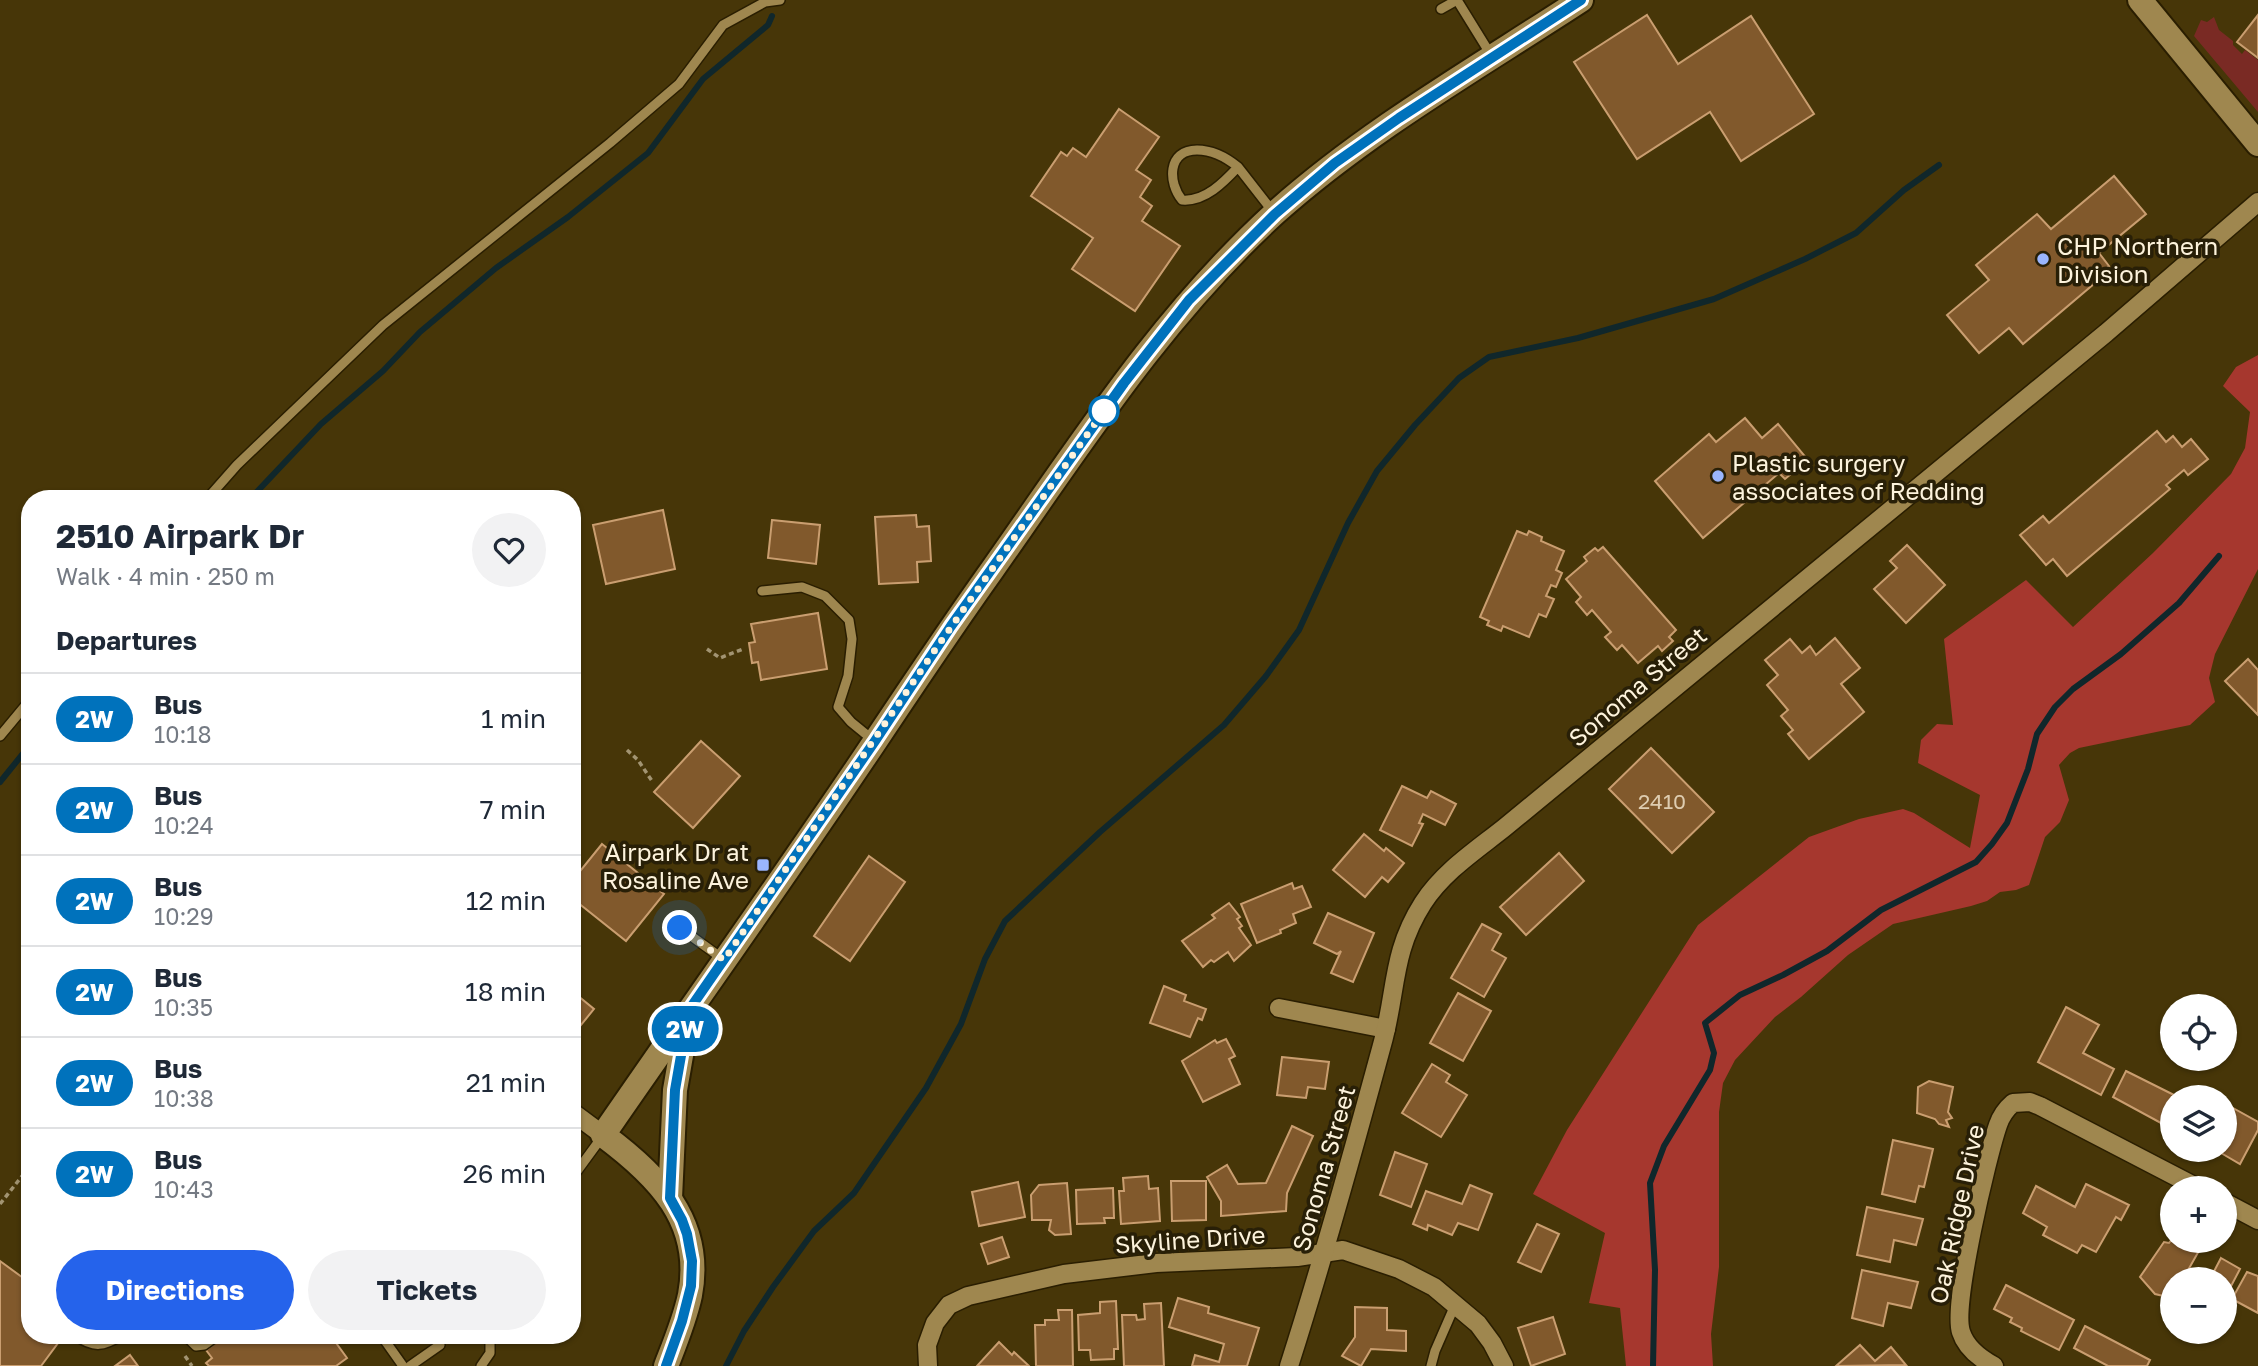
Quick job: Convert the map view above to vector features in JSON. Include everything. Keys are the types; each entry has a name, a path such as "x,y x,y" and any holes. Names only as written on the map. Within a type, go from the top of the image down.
{"street":[{"path":"603,1135 875,741 951,626 1146,352 1189,300 1275,214 1335,163 1399,118 1581,0"},
{"path":"2140,0 2258,144"},
{"name":"Sonoma Street","path":"1289,1366 1325,1253 1387,1029 1395,972 1406,936 1423,902 1456,865 2106,332 2258,202"},
{"path":"1279,1008 1387,1029"},
{"path":"670,1198 675,1090 689,1010"},
{"name":"Oak Ridge Drive","path":"1985,1364 1968,1346 1960,1330 1960,1298 1978,1205 1998,1125 2013,1103 2030,1102 2040,1106 2175,1176"},
{"path":"581,1119 656,1179 670,1198 687,1234 692,1273 689,1298 666,1366"},
{"path":"2237,1209 2258,1220"},
{"name":"Skyline Drive","path":"928,1366 927,1345 935,1323 949,1305 968,1296 1078,1272 1156,1264 1297,1257 1343,1250 1399,1269 1434,1287 1483,1330 1504,1366"}],"lane":[{"path":"215,490 237,465 383,325 679,85 723,25 765,2 780,0"},
{"path":"1441,9 1457,0 1493,57"},
{"path":"1238,167 1219,186 1191,201 1182,200 1172,184 1174,164 1188,151 1199,150 1215,154 1238,167 1275,214"},
{"path":"762,591 802,587 825,596 849,620 852,639 848,676 838,707 851,722 875,741"},
{"path":"0,736 21,711"},
{"path":"680,928 724,960"},
{"path":"581,1166 603,1135"},
{"path":"1431,1366 1456,1304"},
{"path":"387,1344 403,1366"},
{"path":"410,1366 439,1344"},
{"path":"481,1366 490,1353 490,1344"}],"path":[{"path":"707,649 720,658 743,649"},
{"path":"627,750 638,760 652,781"},
{"path":"0,1204 21,1177"}],"shaded area":[{"path":"2214,17 2219,30 2233,41 2233,45 2242,54 2245,50 2258,60 2258,112 2194,36 2201,20 2207,22"},
{"path":"2258,355 2258,569 2215,654 2209,678 2215,702 2190,725 2079,748 2070,753 2059,765 2069,800 2060,822 2045,837 2029,885 2000,892 1987,901 1971,906 1893,924 1848,955 1775,1017 1735,1060 1723,1083 1719,1112 1719,1267 1711,1334 1713,1366 1626,1366 1620,1308 1589,1303 1605,1233 1533,1194 1567,1130 1698,925 1809,837 1859,819 1903,809 1970,848 1980,795 1918,763 1921,740 1937,724 1953,725 1944,639 2026,580 2073,627 2153,553 2231,474 2245,448 2250,412 2223,386 2236,367"}],"building":[{"path":"1647,15 1678,64 1751,16 1814,114 1741,161 1710,112 1637,159 1574,62"},
{"path":"2258,15 2258,58 2237,42"},
{"path":"1119,109 1159,137 1136,170 1151,180 1140,197 1152,206 1142,221 1180,246 1135,311 1072,269 1093,238 1031,196 1061,152 1067,156 1073,148 1086,157"},
{"name":"CHP Northern Division","path":"2114,176 2146,214 2099,253 2109,266 2093,280 2095,283 2023,344 2009,328 1979,353 1947,315 1989,280 1976,265 2037,214 2051,229"},
{"name":"Plastic surgery associates of Redding","path":"1745,418 1762,438 1778,424 1808,460 1785,479 1779,473 1703,538 1655,481 1709,434 1716,442"},
{"path":"2157,431 2166,442 2173,436 2182,447 2191,439 2208,459 2188,475 2184,470 2166,485 2170,489 2067,576 2053,559 2046,565 2020,535 2043,516 2049,523"},
{"path":"663,510 675,569 606,584 593,525"},
{"path":"916,515 917,527 929,526 931,561 917,562 918,582 879,584 875,517"},
{"path":"772,520 820,525 816,564 768,558"},
{"path":"1517,531 1527,535 1529,531 1542,537 1541,541 1564,551 1556,570 1562,573 1556,587 1551,585 1546,596 1554,599 1546,617 1539,614 1529,637 1503,626 1501,631 1487,625 1489,621 1480,617"},
{"path":"1907,545 1945,585 1906,623 1874,589 1897,568 1890,561"},
{"path":"1603,547 1676,630 1669,637 1673,641 1662,651 1658,646 1638,663 1622,645 1617,650 1605,637 1611,632 1592,610 1587,615 1576,602 1581,597 1566,579 1587,561 1584,557 1595,548 1598,551"},
{"path":"818,613 827,669 761,680 758,662 752,663 749,643 755,642 751,624"},
{"path":"1835,638 1860,668 1841,684 1864,712 1809,759 1788,734 1793,730 1781,716 1788,710 1767,685 1778,675 1765,660 1790,639 1802,653 1810,646 1816,655"},
{"path":"2248,659 2258,670 2258,715 2225,681"},
{"path":"701,741 740,776 693,828 654,792"},
{"path":"1651,748 1714,812 1672,853 1609,789"},
{"path":"1402,786 1427,798 1431,791 1456,804 1445,825 1423,814 1419,823 1423,824 1412,846 1380,830"},
{"path":"1364,834 1404,863 1388,882 1382,877 1365,897 1333,870"},
{"path":"602,844 664,894 626,941 581,905 581,870"},
{"path":"1559,853 1584,881 1526,935 1500,907"},
{"path":"869,856 905,882 850,961 814,936"},
{"path":"1292,883 1294,889 1302,886 1311,907 1293,914 1296,923 1280,930 1281,933 1257,943 1241,904"},
{"path":"1229,903 1240,917 1237,919 1242,926 1239,928 1251,945 1234,961 1228,952 1203,967 1182,941 1215,918 1212,915"},
{"path":"1328,913 1374,933 1353,982 1331,973 1341,951 1337,954 1314,943"},
{"path":"1482,924 1501,934 1492,950 1506,958 1484,997 1451,978"},
{"path":"1164,986 1186,995 1184,1001 1206,1009 1202,1020 1198,1018 1190,1037 1150,1023"},
{"path":"1458,993 1491,1011 1463,1061 1430,1043"},
{"path":"581,998 594,1009 581,1025"},
{"path":"2066,1007 2099,1025 2083,1053 2114,1069 2101,1095 2038,1062"},
{"path":"1226,1039 1235,1056 1229,1059 1240,1084 1203,1102 1182,1061 1215,1040 1217,1043"},
{"path":"1282,1057 1329,1062 1325,1089 1308,1087 1306,1098 1277,1095"},
{"path":"1432,1064 1450,1075 1446,1082 1467,1095 1441,1137 1402,1113"},
{"path":"2126,1071 2160,1088 2160,1122 2113,1097"},
{"path":"1929,1081 1953,1087 1948,1112 1952,1118 1946,1120 1949,1127 1917,1113 1918,1087"},
{"path":"2237,1110 2258,1122 2258,1130 2240,1164 2237,1162"},
{"path":"1292,1126 1313,1136 1287,1193 1286,1211 1221,1216 1221,1201 1207,1177 1227,1165 1238,1184 1266,1183"},
{"path":"1893,1140 1933,1149 1924,1187 1919,1186 1915,1202 1882,1194"},
{"path":"1395,1152 1427,1164 1411,1207 1380,1195"},
{"path":"1148,1176 1149,1189 1158,1188 1160,1221 1121,1224 1119,1191 1124,1191 1123,1178"},
{"path":"1171,1181 1206,1181 1206,1220 1172,1221"},
{"path":"1018,1182 1025,1217 979,1226 972,1192"},
{"path":"1067,1183 1071,1234 1055,1235 1049,1230 1051,1220 1032,1220 1031,1195 1039,1185"},
{"path":"2086,1184 2129,1205 2121,1220 2116,1217 2096,1252 2082,1245 2077,1253 2043,1235 2047,1227 2023,1213 2036,1186 2075,1207"},
{"path":"1470,1185 1492,1194 1478,1230 1458,1223 1452,1235 1428,1225 1427,1230 1413,1224 1426,1191 1462,1204"},
{"path":"1113,1188 1114,1218 1104,1218 1105,1223 1077,1224 1076,1190"},
{"path":"1867,1207 1923,1219 1916,1245 1894,1240 1890,1262 1857,1255"},
{"path":"1537,1224 1559,1234 1541,1272 1518,1262"},
{"path":"1002,1237 1009,1257 988,1264 981,1244"},
{"path":"2160,1248 2160,1253 2198,1253 2190,1267 2160,1267 2160,1295 2155,1294 2140,1277"},
{"path":"2221,1258 2237,1267 2216,1267"},
{"path":"0,1261 21,1276 21,1344 57,1344 41,1366 0,1366"},
{"path":"1862,1270 1918,1282 1911,1308 1888,1303 1883,1326 1852,1318"},
{"path":"2247,1272 2258,1276 2258,1313 2237,1302 2237,1290"},
{"path":"2006,1285 2074,1320 2059,1350 2021,1331 2022,1328 2010,1322 2012,1318 1994,1309"},
{"path":"1178,1298 1209,1307 1208,1313 1259,1328 1247,1366 1192,1366 1195,1355 1219,1362 1224,1344 1169,1327"},
{"path":"1116,1301 1118,1349 1114,1349 1114,1359 1091,1360 1090,1350 1079,1350 1078,1315 1100,1313 1100,1302"},
{"path":"1161,1303 1164,1366 1124,1366 1122,1315 1136,1315 1137,1320 1145,1319 1144,1304"},
{"path":"1355,1307 1387,1308 1387,1330 1406,1331 1406,1351 1371,1349 1361,1366 1342,1356 1355,1337"},
{"path":"1058,1310 1072,1310 1073,1366 1036,1366 1035,1325 1045,1325 1045,1320 1059,1320"},
{"path":"1553,1317 1565,1354 1531,1366 1518,1328"},
{"path":"2085,1326 2150,1360 2147,1366 2108,1366 2074,1348"},
{"path":"999,1342 1012,1355 1014,1352 1029,1366 977,1366"},
{"path":"214,1344 337,1344 347,1358 336,1366 209,1366 206,1363 212,1358 206,1350"},
{"path":"1860,1345 1875,1361 1891,1347 1906,1365 1836,1366"},
{"path":"130,1355 138,1366 115,1366"}],"waterway":[{"path":"259,490 321,424 383,371 420,332 496,268 568,217 648,153 703,79 768,25 772,16"},
{"path":"726,1366 744,1331 773,1287 814,1231 854,1193 926,1088 961,1024 985,959 1005,921 1100,832 1224,725 1266,676 1299,630 1348,523 1377,471 1459,378 1489,357 1578,338 1714,299 1805,259 1856,233 1904,190 1939,165"},
{"path":"1653,1366 1655,1270 1650,1183 1664,1146 1710,1070 1714,1053 1705,1023 1740,995 1827,951 1881,910 1976,862 2007,823 2028,769 2037,734 2055,707 2073,689 2121,654 2179,603 2219,556"},
{"path":"0,782 21,756"}],"bus line":[{"name":"2W","path":"666,1366 689,1298 692,1273 687,1234 670,1198 675,1090 689,1010 951,626 1146,352 1189,300 1275,214 1335,163 1399,118 1581,0"}],"place":[{"name":"CHP Northern Division","path":"2043,259"},
{"name":"Plastic surgery associates of Redding","path":"1718,476"},
{"name":"Airpark Dr at Rosaline Ave","path":"763,865"}],"route":[{"path":"680,928 724,960 923,667 1106,408 1104,411"}]}
